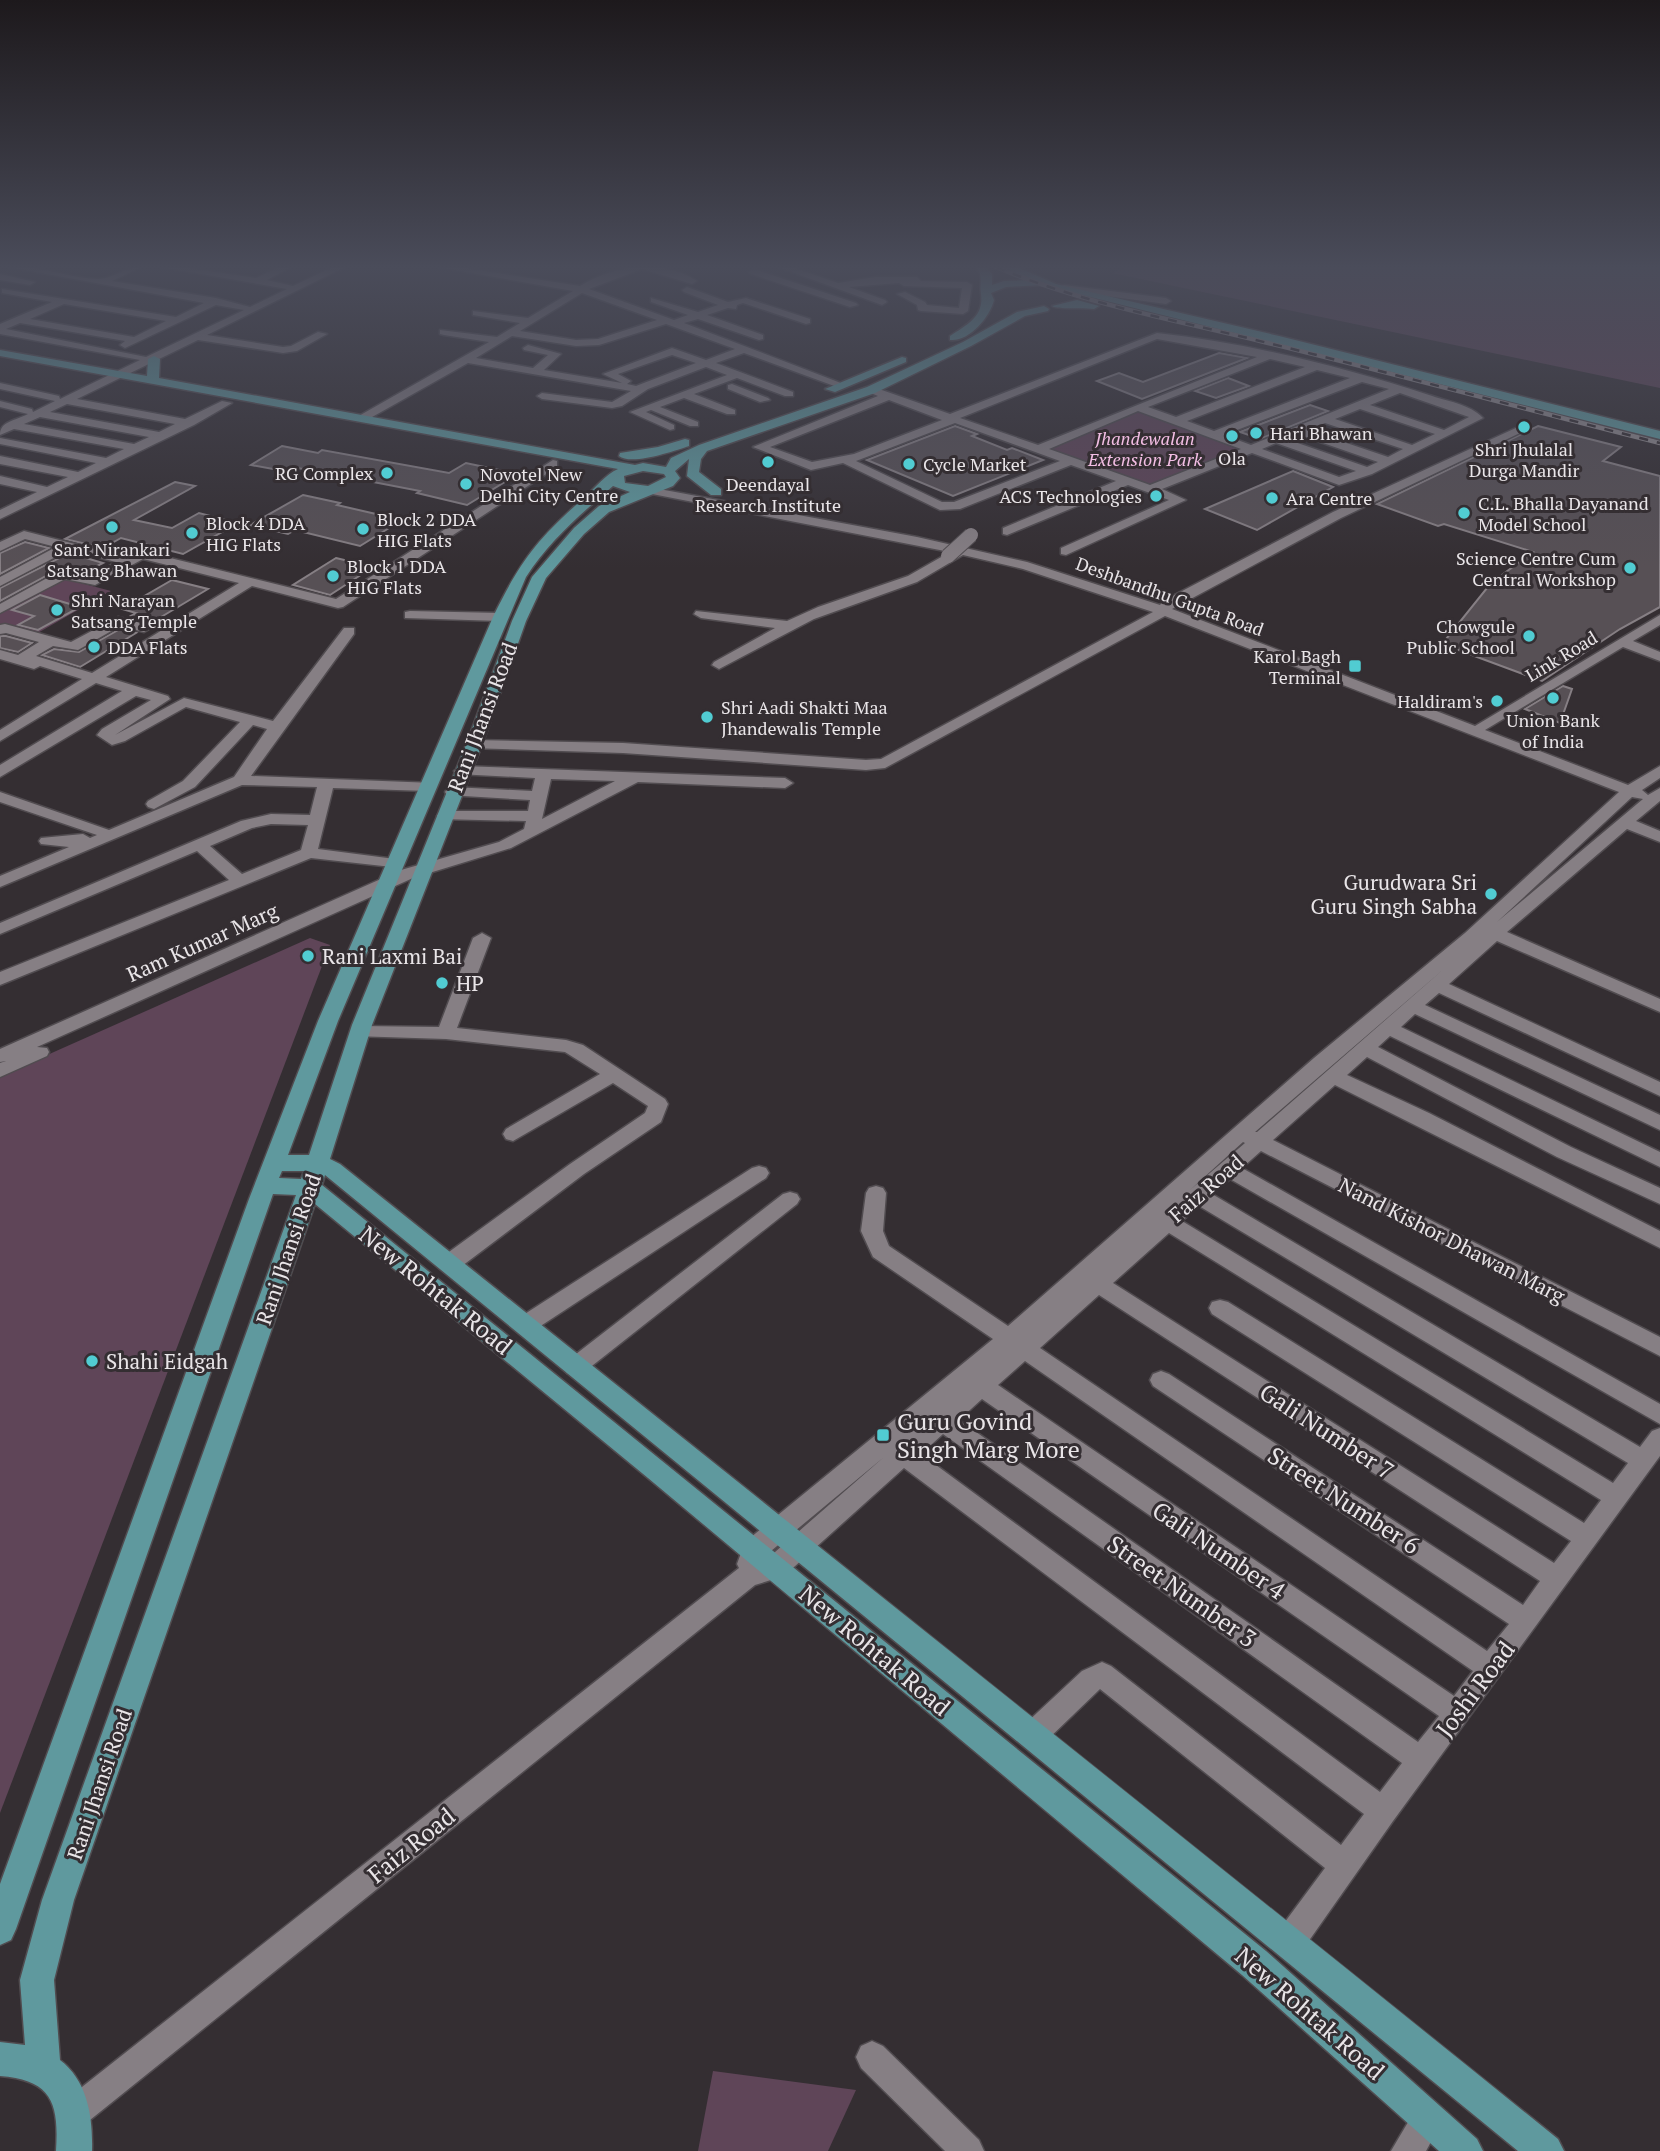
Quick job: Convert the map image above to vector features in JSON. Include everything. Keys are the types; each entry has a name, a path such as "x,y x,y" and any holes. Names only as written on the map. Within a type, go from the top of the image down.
{"main road":[{"path":"43,367 153,381 671,475 676,461 703,448 871,390 918,367"},
{"path":"64,367 226,403 616,476 616,482 624,487 647,489"},
{"path":"153,381 154,367"},
{"path":"637,467 685,443 884,367"},
{"path":"1346,367 1660,446"},
{"path":"1392,367 1660,435"},
{"path":"574,458 636,455 685,443"},
{"path":"703,448 695,459 692,473 716,492"},
{"name":"Rani Jhansi Road","path":"0,1929 166,1456 328,1021 500,617 533,555 560,526 616,476 637,467"},
{"name":"Rani Jhansi Road","path":"44,2068 37,1980 58,1900 314,1175 360,1032 420,875 474,745 519,621 539,577 579,531 604,509 647,489 665,486 671,475"},
{"name":"New Rohtak Road","path":"314,1175 332,1169 382,1208 1546,2151"},
{"path":"270,1175 314,1175"},
{"name":"New Rohtak Road","path":"314,1175 759,1565 1254,1963 1465,2151"},
{"path":"0,2059 23,2060 44,2068 64,2086 74,2113 74,2151"}],"street":[{"path":"107,377 123,367"},
{"path":"3,426 133,367"},
{"path":"361,418 453,367"},
{"path":"508,367 643,388"},
{"path":"535,372 540,367"},
{"path":"622,367 608,374 626,381"},
{"path":"624,367 643,375"},
{"path":"655,367 675,375"},
{"path":"686,367 690,369"},
{"path":"542,396 618,404 643,388 694,367"},
{"path":"716,367 789,394"},
{"path":"746,367 800,386"},
{"path":"794,367 841,385"},
{"path":"888,396 759,447 806,466 857,457 946,418 1078,367"},
{"path":"1040,449 1240,367"},
{"path":"1177,421 1314,367"},
{"path":"1138,407 1339,481 1368,471 1477,416 1400,388 1323,367"},
{"path":"613,385 659,369"},
{"path":"670,427 637,413 638,410 736,375"},
{"path":"1214,435 1361,378"},
{"path":"718,382 764,400"},
{"path":"1152,489 1413,384"},
{"path":"0,386 190,423"},
{"path":"701,388 746,405"},
{"path":"871,390 1074,460 1180,500 1066,551"},
{"path":"684,394 731,412"},
{"path":"667,400 713,418"},
{"path":"0,515 226,403"},
{"path":"0,404 163,436"},
{"path":"1359,405 1445,434"},
{"path":"649,406 694,424"},
{"path":"1324,419 1413,449"},
{"path":"3,426 138,448"},
{"path":"1296,430 1388,461"},
{"path":"474,745 623,748 772,760 866,765 885,763 1337,515 1518,430"},
{"path":"1275,439 1368,471"},
{"path":"0,441 109,462"},
{"path":"841,458 940,506 949,507 1074,460"},
{"path":"0,460 82,476"},
{"path":"0,609 63,575 88,583 142,555 338,604 553,464"},
{"name":"Deshbandhu Gupta Road","path":"671,475 716,492 1027,566 1166,608 1587,774 1651,794"},
{"path":"0,480 50,491"},
{"path":"1007,531 1130,480"},
{"name":"Deshbandhu Gupta Road","path":"647,489 694,496 948,548 1041,562 1482,726 1651,794"},
{"path":"0,501 20,506"},
{"path":"719,665 822,610 947,562 948,548 971,534"},
{"path":"0,547 24,535 127,561"},
{"path":"0,582 67,546"},
{"path":"0,736 250,582"},
{"path":"237,590 335,615"},
{"path":"701,614 791,626"},
{"path":"410,615 500,617"},
{"name":"Link Road","path":"1482,726 1660,619"},
{"path":"0,630 5,628 73,647 118,621 144,628"},
{"path":"240,780 276,727 349,631"},
{"path":"51,641 24,657 163,699 107,732 106,736 112,740 184,702 276,727"},
{"path":"1622,642 1660,657"},
{"path":"0,654 52,670"},
{"path":"0,772 135,690"},
{"path":"47,841 68,842 102,831 189,784 250,720"},
{"path":"462,771 785,783"},
{"name":"Faiz Road","path":"74,2113 788,1539 904,1455 981,1386 1016,1343 1097,1283 1168,1222 1228,1169 1251,1137 1366,1049 1496,934 1614,818 1651,794 1660,771"},
{"path":"531,833 544,774"},
{"path":"1587,774 1602,791 1614,818 1660,836"},
{"name":"Ram Kumar Marg","path":"0,1056 420,875 531,833 635,777"},
{"path":"0,882 240,780 428,786"},
{"path":"309,853 326,784"},
{"path":"453,792 539,796"},
{"path":"5,803 102,831"},
{"path":"444,816 535,816"},
{"path":"788,1539 963,1379 1016,1343 1251,1137 1321,1062 1614,818"},
{"path":"0,929 247,824 271,820 316,820"},
{"path":"199,844 240,881"},
{"path":"0,979 309,853 395,864"},
{"path":"0,1071 384,891"},
{"path":"1496,934 1660,1006"},
{"path":"446,1034 482,938"},
{"path":"1437,985 1660,1090"},
{"path":"1413,1006 1660,1123"},
{"path":"1388,1028 1660,1160"},
{"path":"360,1032 446,1034 566,1046 658,1104 659,1108 654,1117 577,1169 450,1263"},
{"path":"1366,1049 1564,1152 1660,1197"},
{"path":"513,1134 614,1074"},
{"path":"1333,1076 1422,1118 1660,1240"},
{"name":"Nand Kishor Dhawan Marg","path":"1251,1137 1660,1347"},
{"path":"1228,1169 1660,1415"},
{"path":"525,1325 759,1173"},
{"path":"876,1193 872,1231 881,1251 1490,1668"},
{"path":"1197,1195 1643,1460"},
{"path":"575,1367 790,1199"},
{"path":"1168,1222 1616,1497"},
{"name":"Gali Number 7","path":"1097,1283 1556,1578"},
{"path":"1220,1308 1587,1538"},
{"name":"Street Number 6","path":"1161,1380 1526,1621"},
{"name":"Gali Number 4","path":"981,1386 1457,1713"},
{"name":"Street Number 3","path":"942,1421 1422,1761"},
{"name":"Joshi Road","path":"1290,1941 1382,1811 1422,1761 1660,1438"},
{"path":"904,1455 1382,1811"},
{"path":"1034,1734 1091,1680 1102,1674 1345,1866"},
{"path":"872,2057 968,2151"},
{"path":"1407,2151 1428,2118"}],"green space":[{"path":"1562,367 1660,367 1660,388"},
{"name":"Jhandewalan Extension Park","path":"1139,411 1240,450 1153,486 1050,449"},
{"path":"62,578 111,591 36,634 0,626 0,612"},
{"name":"Shahi Eidgah","path":"310,938 330,945 0,1813 0,1076"},
{"path":"713,2071 856,2090 828,2151 698,2151"}],"building":[{"path":"1181,367 1223,367 1142,399 1097,381 1119,373 1143,382"},
{"path":"1228,378 1249,386 1216,398 1195,391"},
{"path":"1310,405 1328,411 1260,439 1240,432"},
{"name":"Cycle Market","path":"955,426 1007,450 1012,448 1043,460 953,496 867,460"},
{"path":"1538,426 1621,447 1603,461 1660,476 1660,607 1620,629 1542,681 1442,644 1491,583 1533,552 1444,524 1438,526 1377,504"},
{"path":"282,446 318,453 322,450 449,473 466,463 513,473 509,476 513,477 467,505 417,493 420,491 342,476 292,467 284,471 251,465"},
{"name":"Ara Centre","path":"1293,471 1333,487 1257,530 1205,509"},
{"path":"175,482 195,486 134,520 172,528 199,513 238,523 183,554 121,538 103,548 65,539"},
{"path":"303,495 402,520 360,546 295,530 288,534 250,525"},
{"path":"25,542 49,548 0,574 0,553"},
{"path":"69,553 103,563 82,574 57,570 0,601 0,588"},
{"name":"Block 1 DDA HIG Flats","path":"336,558 373,567 330,595 293,585"},
{"path":"172,580 208,589 151,623 129,617 136,613 122,609"},
{"path":"40,595 80,607 38,630 18,625 34,616 12,610"},
{"name":"DDA Flats","path":"120,629 136,633 80,667 42,655 54,649 79,652"},
{"path":"0,636 32,643 18,652 0,648"},
{"name":"Union Bank of India","path":"1563,686 1572,689 1560,723 1525,709"}],"railway":[{"path":"1365,367 1660,443"}],"place":[{"name":"Shri Jhulalal Durga Mandir","path":"1524,427"},
{"name":"Hari Bhawan","path":"1256,433"},
{"name":"Ola","path":"1232,436"},
{"name":"Deendayal Research Institute","path":"768,462"},
{"name":"Cycle Market","path":"909,464"},
{"name":"RG Complex","path":"387,473"},
{"name":"Novotel New Delhi City Centre","path":"466,484"},
{"name":"ACS Technologies","path":"1156,496"},
{"name":"Ara Centre","path":"1272,498"},
{"name":"C.L. Bhalla Dayanand Model School","path":"1464,513"},
{"name":"Sant Nirankari Satsang Bhawan","path":"112,527"},
{"name":"Block 2 DDA HIG Flats","path":"363,529"},
{"name":"Block 4 DDA HIG Flats","path":"192,533"},
{"name":"Science Centre Cum Central Workshop","path":"1630,568"},
{"name":"Block 1 DDA HIG Flats","path":"333,576"},
{"name":"Shri Narayan Satsang Temple","path":"57,610"},
{"name":"Chowgule Public School","path":"1529,636"},
{"name":"DDA Flats","path":"94,647"},
{"name":"Karol Bagh Terminal","path":"1355,666"},
{"name":"Union Bank of India","path":"1553,698"},
{"name":"Haldiram's","path":"1497,701"},
{"name":"Shri Aadi Shakti Maa Jhandewalis Temple","path":"707,717"},
{"name":"Gurudwara Sri Guru Singh Sabha","path":"1491,894"},
{"name":"Rani Laxmi Bai","path":"308,956"},
{"name":"HP","path":"442,983"},
{"name":"Shahi Eidgah","path":"92,1361"},
{"name":"Guru Govind Singh Marg More","path":"883,1435"}]}
